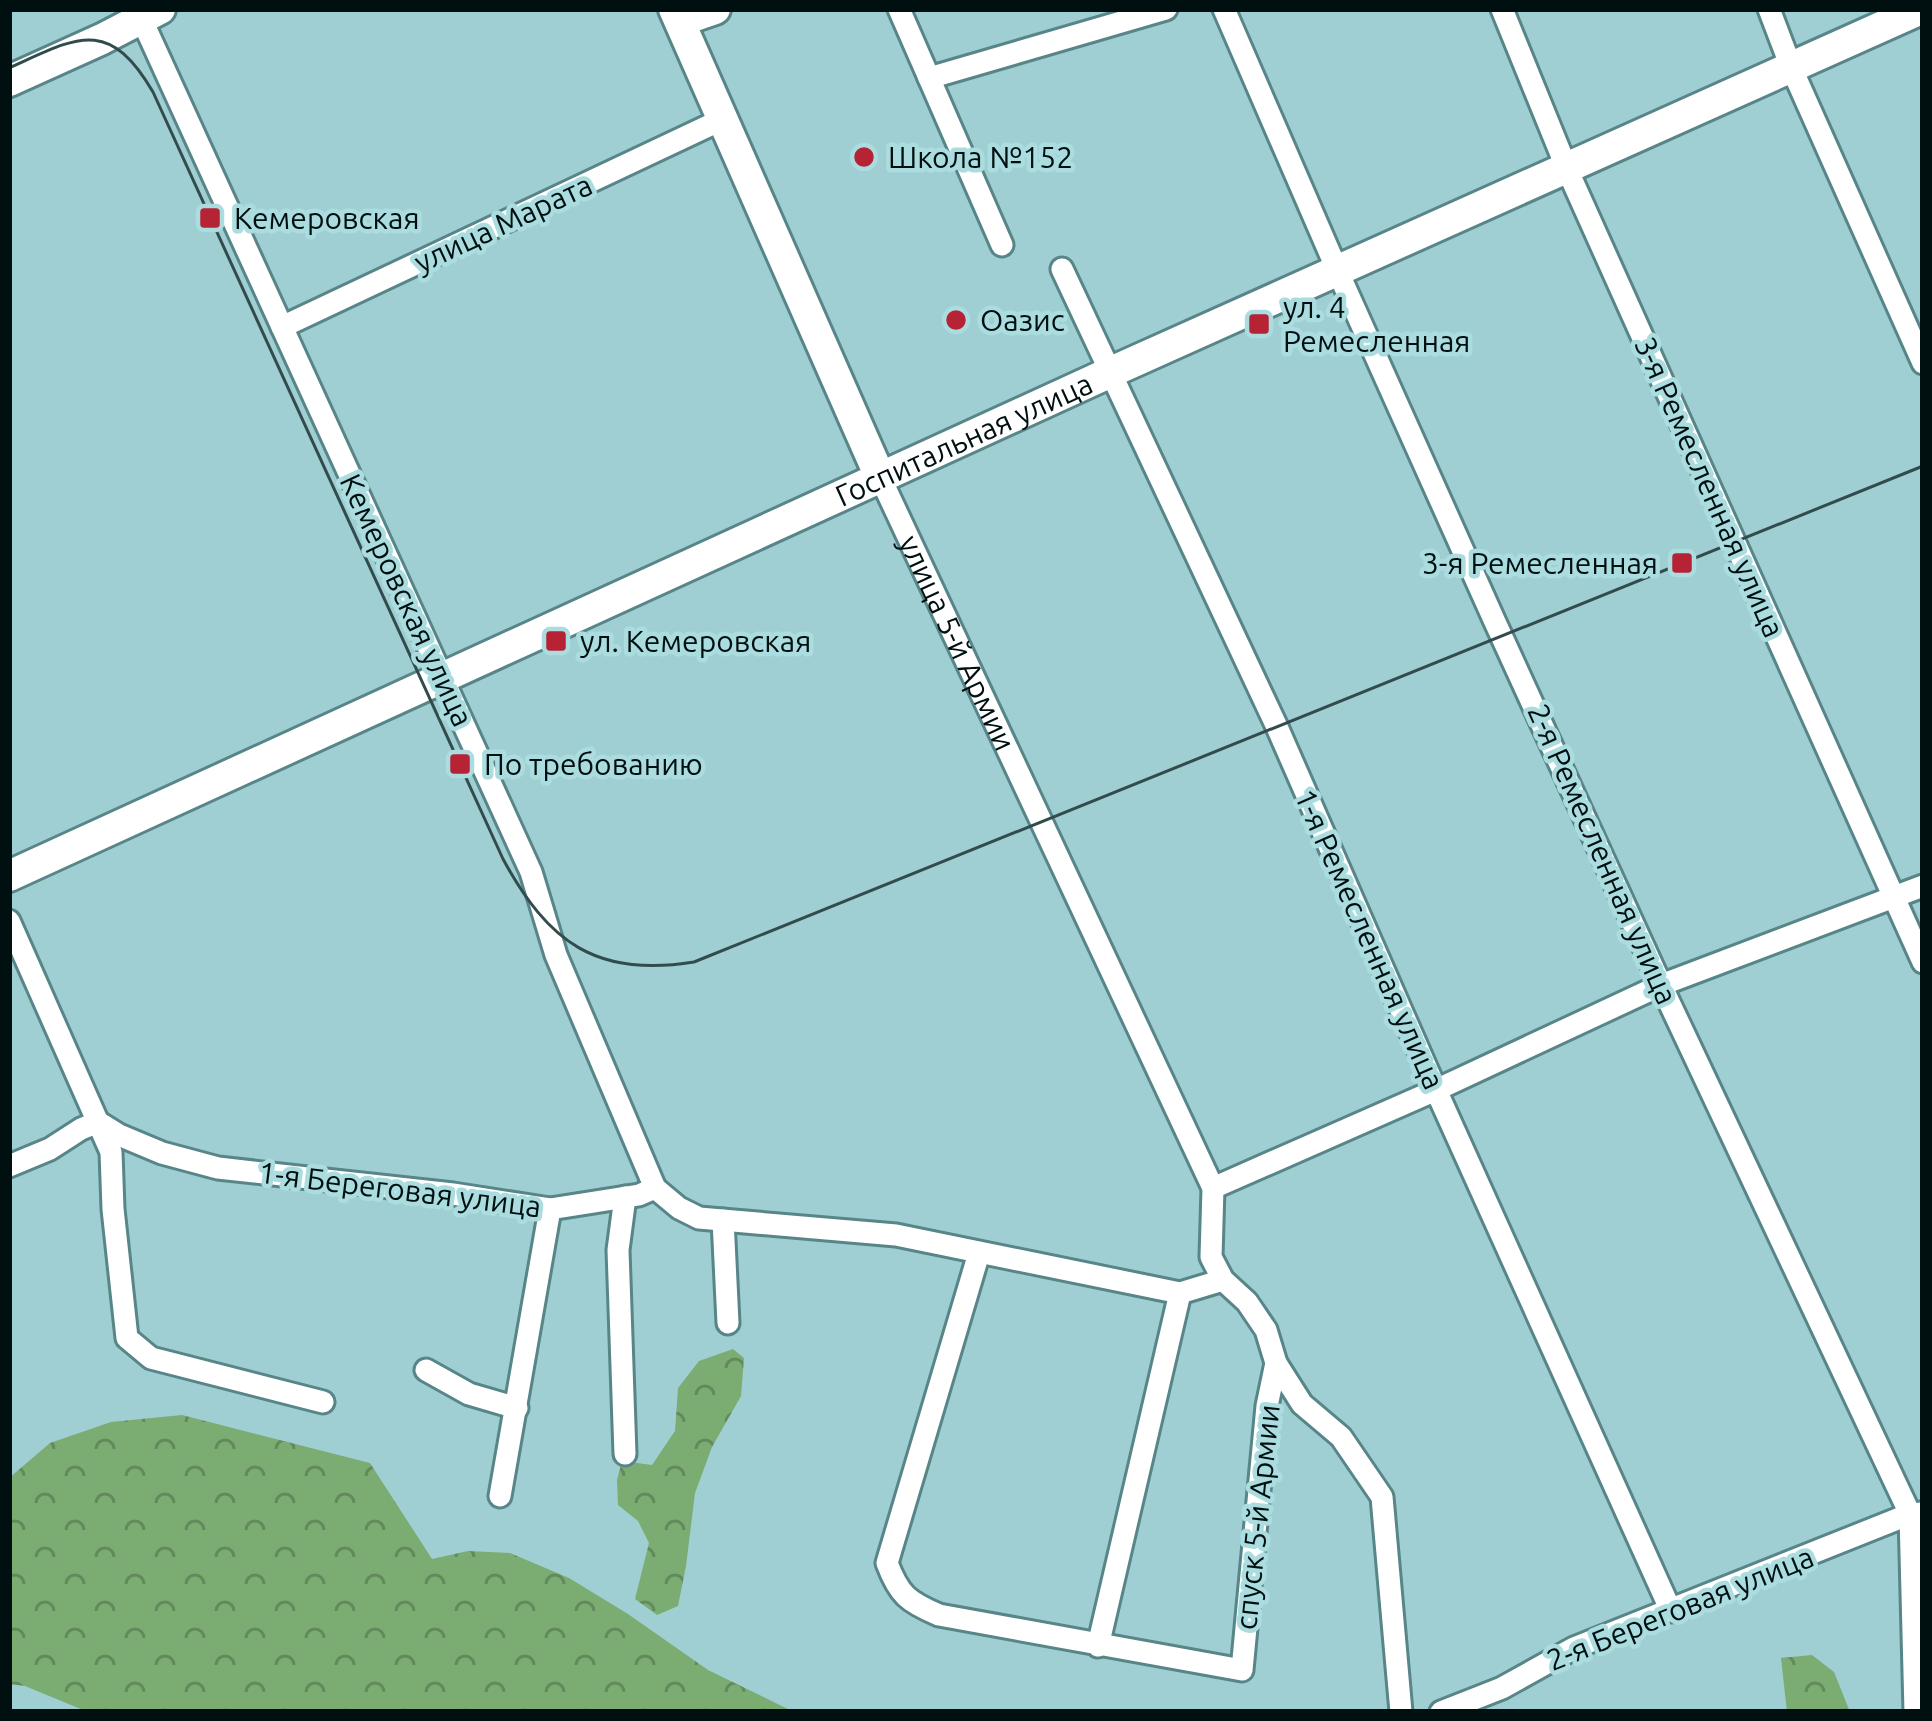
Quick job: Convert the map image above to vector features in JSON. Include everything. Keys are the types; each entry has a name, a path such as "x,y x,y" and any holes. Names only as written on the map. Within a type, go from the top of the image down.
{"main road":[{"path":"677,15 715,9"},
{"name":"Госпитальная улица","path":"9,876 880,477 1921,9"},
{"path":"9,81 102,40 140,15"},
{"name":"улица 5-й Армии","path":"677,15 880,477"}],"street":[{"path":"899,9 1002,245"},
{"path":"929,78 1166,9"},
{"name":"2-я Ремесленная улица","path":"1224,9 1661,985 1917,1514 1915,1712"},
{"name":"3-я Ремесленная улица","path":"1502,9 1568,169 1923,962"},
{"path":"1769,9 1923,363"},
{"name":"Кемеровская улица","path":"140,15 531,872 556,955 655,1188"},
{"name":"улица Марата","path":"282,327 723,119"},
{"name":"1-я Ремесленная улица","path":"1062,269 1277,727 1671,1611"},
{"name":"улица 5-й Армии","path":"880,477 1213,1188 1211,1257 1223,1280"},
{"path":"1213,1188 1661,985 1923,886"},
{"path":"9,921 111,1152 127,1338 151,1358 323,1402"},
{"path":"9,1166 50,1150 98,1122"},
{"name":"1-я Береговая улица","path":"98,1122 162,1154 218,1168 550,1209 655,1188"},
{"path":"655,1188 699,1218 896,1235 1180,1293 1223,1280 1247,1302 1266,1330 1276,1363 1302,1404 1341,1437 1382,1497 1401,1712"},
{"path":"625,1197 618,1250 625,1454"},
{"path":"500,1496 550,1209"},
{"path":"723,1220 728,1323"},
{"path":"979,1253 887,1563 896,1587 913,1604 939,1615 1098,1646 1180,1293"},
{"name":"спуск 5-й Армии","path":"1098,1646 1242,1670 1267,1406 1276,1363"},
{"path":"427,1370 469,1394 517,1408"},
{"name":"2-я Береговая улица","path":"1441,1712 1502,1688 1574,1648 1917,1514"}],"green space":[{"path":"733,1349 744,1358 741,1396 712,1447 695,1493 678,1606 657,1615 635,1599 649,1543 638,1521 618,1505 622,1461 652,1465 675,1431 678,1388 699,1361"},
{"path":"182,1415 370,1463 432,1559 468,1551 510,1553 569,1578 708,1670 794,1712 88,1712 9,1684 9,1478 50,1443 111,1422"},
{"path":"1812,1655 1834,1672 1850,1712 1787,1712 1781,1658"}],"tram line":[{"path":"9,68 53,48 89,40 121,52 137,68 153,92 503,859 557,932 579,948 629,964 694,962 1923,466"}],"place":[{"name":"Школа №152","path":"864,157"},
{"name":"Кемеровская","path":"210,218"},
{"name":"Оазис","path":"956,320"},
{"name":"ул. 4 Ремесленная","path":"1259,324"},
{"name":"3-я Ремесленная","path":"1682,563"},
{"name":"ул. Кемеровская","path":"556,641"},
{"name":"По требованию","path":"460,764"}]}
